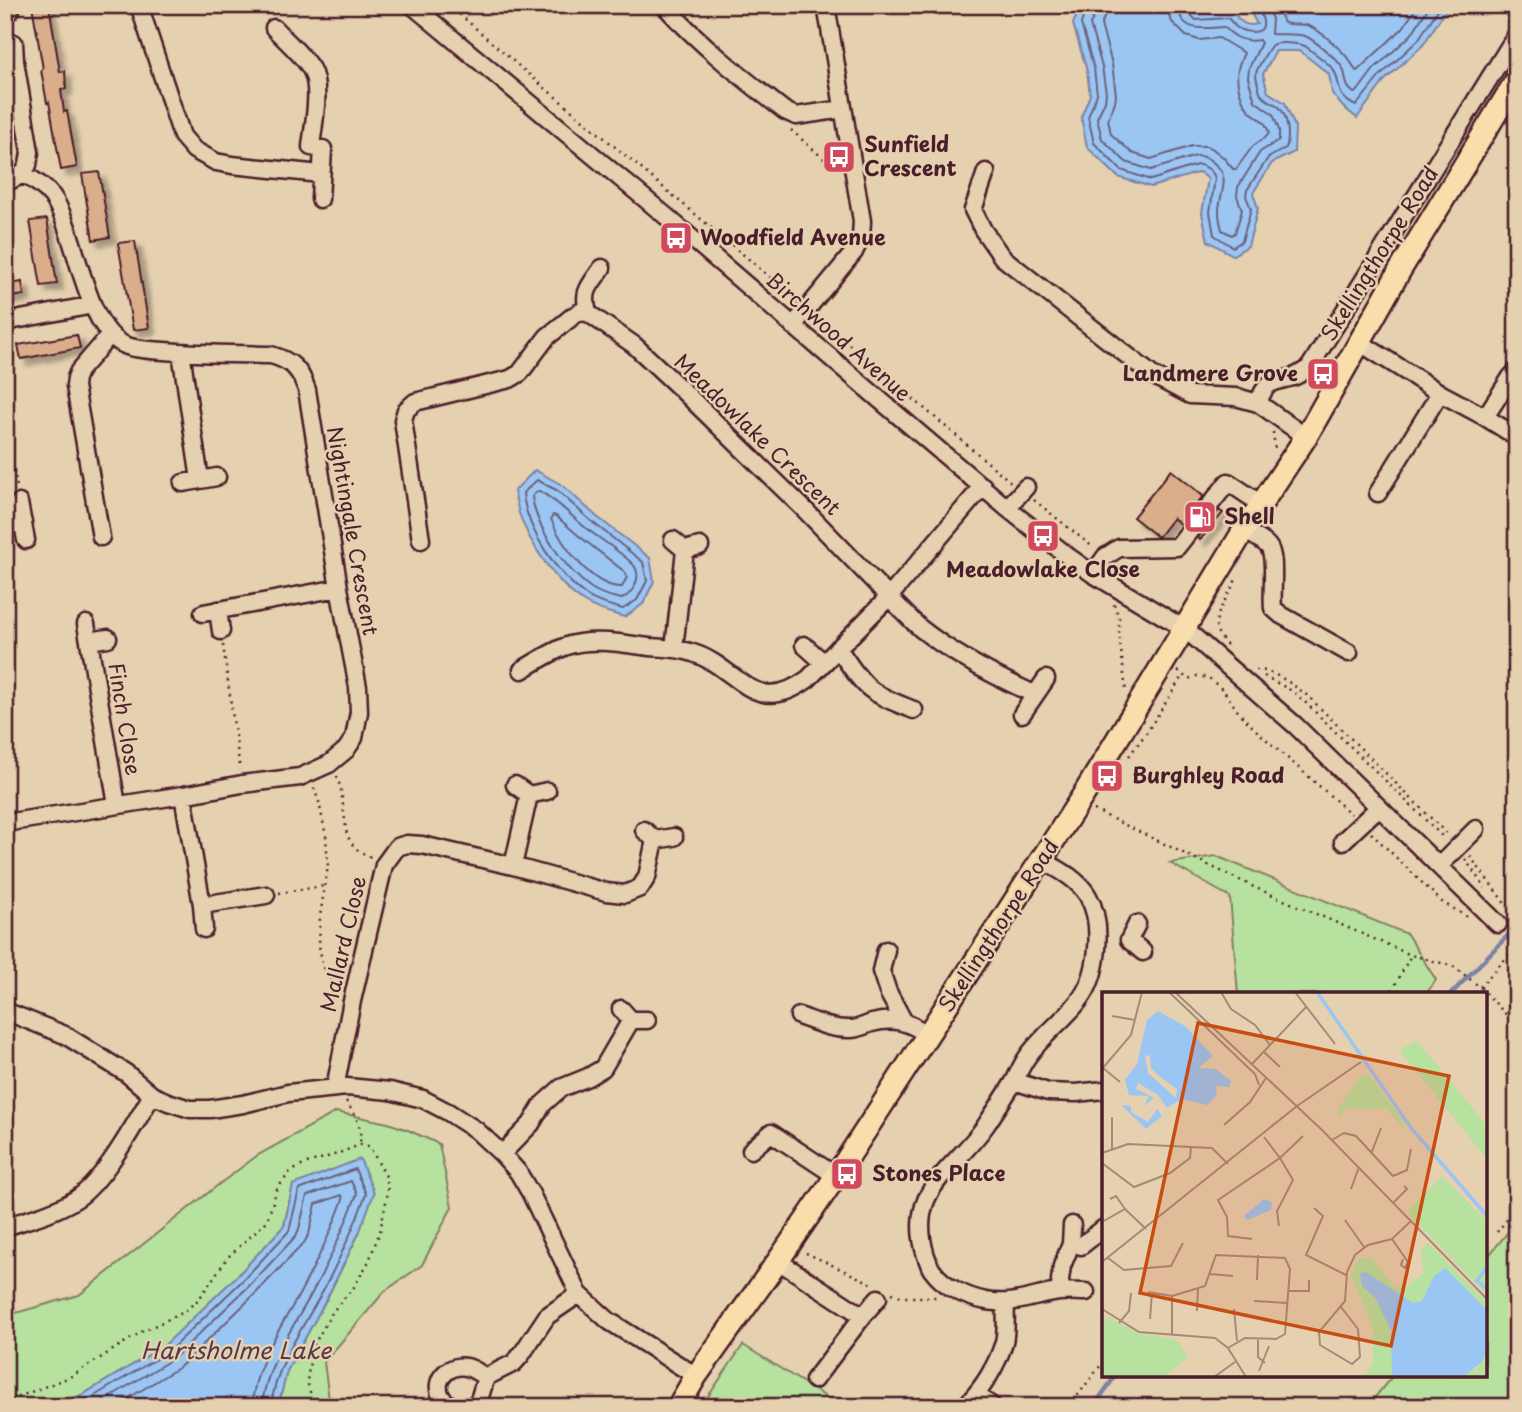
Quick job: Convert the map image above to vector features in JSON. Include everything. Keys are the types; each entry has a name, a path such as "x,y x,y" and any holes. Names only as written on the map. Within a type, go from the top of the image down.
{"main road":[{"name":"Skellingthorpe Road","path":"678,1407 696,1376 836,1176 1042,860 1244,530 1306,437 1399,272 1517,79"}],"street":[{"path":"139,5 182,136 194,150 216,162 232,166 321,174"},
{"path":"664,5 708,48 785,111 796,116 843,109"},
{"path":"793,326 854,252 861,237 862,221 826,5"},
{"name":"Birchwood Avenue","path":"423,9 1007,508 1093,574 1185,629 1296,726 1498,924"},
{"path":"274,28 311,69 316,87 311,147 323,149 320,199"},
{"name":"Skellingthorpe Road","path":"1258,403 1271,381 1296,376 1310,368 1517,34"},
{"path":"5,183 23,174 29,164 30,152 10,61 14,43"},
{"path":"986,172 973,210 1002,257 1152,375 1190,395 1236,397 1258,403 1306,437"},
{"path":"23,174 41,185 53,197 93,305 110,335 79,371 75,386 101,537"},
{"path":"421,540 402,420 406,410 415,402 510,379 520,373 547,337 573,316 580,312 588,313 584,299 602,268"},
{"path":"5,323 93,305"},
{"name":"Meadowlake Crescent","path":"588,313 634,345 680,388 920,627 994,676 1034,694"},
{"name":"Nightingale Crescent","path":"5,823 300,777 329,764 346,750 354,738 359,712 358,687 307,390 302,375 284,359 271,355 181,352 128,346 110,335"},
{"path":"1359,342 1517,437"},
{"path":"181,352 191,482 217,477"},
{"path":"1485,417 1517,371"},
{"path":"1378,493 1440,393"},
{"path":"1093,574 1105,557 1119,548 1177,547 1228,482 1261,504"},
{"path":"522,670 566,646 598,641 692,652 708,659 752,690 769,694 797,688 889,597 983,486"},
{"path":"1007,508 1024,490"},
{"path":"19,503 26,540"},
{"path":"5,526 23,522"},
{"path":"1244,530 1268,545 1272,554 1273,608 1349,653"},
{"path":"674,649 686,545"},
{"path":"221,631 211,611 339,588"},
{"name":"Finch Close","path":"86,624 117,805"},
{"name":"Finch Close","path":"89,641 108,638"},
{"path":"804,645 823,662"},
{"path":"838,648 870,689 914,710"},
{"path":"1022,713 1046,679"},
{"path":"514,785 529,795 547,791"},
{"path":"183,795 204,929"},
{"path":"513,866 529,795"},
{"path":"1343,841 1379,807"},
{"path":"1439,866 1476,829"},
{"name":"Mallard Close","path":"341,1087 352,1001 384,865 397,847 407,844 422,845 513,866 606,892 625,894 640,888 647,877 650,835 674,837"},
{"path":"1042,860 1076,882 1087,895 1113,940 1143,952"},
{"path":"202,905 266,895"},
{"path":"1086,1292 1061,1292 1006,1303 985,1301 967,1295 951,1287 930,1269 920,1224 923,1205 930,1189 986,1125 1027,1057 1080,1000 1090,981 1096,960 1113,940 1137,924"},
{"path":"886,950 881,971 888,992 904,1022"},
{"path":"5,1010 65,1035 126,1073 152,1095 190,1109 210,1110 288,1093 341,1087 390,1091 423,1100 448,1112 476,1130 517,1172 531,1194 579,1294 609,1321 696,1376"},
{"path":"502,1154 531,1124 543,1104 561,1088 603,1068 626,1014 648,1020"},
{"path":"799,1016 832,1028 854,1029 890,1019 904,1022 928,1035"},
{"path":"1014,1081 1048,1092 1102,1090"},
{"path":"5,1227 53,1211 77,1198 94,1184 152,1095"},
{"path":"751,1150 771,1133 836,1176"},
{"path":"1072,1225 1082,1246"},
{"path":"1061,1292 1062,1266 1102,1229"},
{"path":"778,1261 863,1316"},
{"path":"472,1407 479,1400 486,1377 514,1363 547,1316 579,1294"},
{"path":"814,1380 878,1298"},
{"path":"964,1407 976,1395 998,1358 1005,1340 1006,1303"},
{"path":"451,1407 444,1402 439,1384 449,1369 468,1367 486,1377"},
{"path":"976,1395 993,1407"}],"path":[{"path":"449,5 540,85 799,302"},
{"path":"785,111 785,125 856,186"},
{"path":"814,315 1098,551"},
{"path":"5,422 19,503"},
{"path":"1229,647 1215,626 1230,593"},
{"path":"1110,595 1119,618 1127,696"},
{"path":"221,631 242,784"},
{"path":"1486,890 1457,847 1310,698 1288,682 1262,669 1256,670 1306,702 1457,847 1478,866 1506,905"},
{"path":"1183,675 1188,679 1197,676 1209,678 1224,691"},
{"path":"329,764 336,774 341,790 347,835 359,851 384,865"},
{"path":"308,773 319,802 326,836 328,866 319,946 324,971 339,991 352,1001"},
{"path":"1078,803 1256,888 1411,956 1453,966 1484,992"},
{"path":"266,895 324,886"},
{"path":"1479,987 1517,946"},
{"path":"1389,992 1411,956"},
{"path":"1487,995 1517,1026"},
{"path":"341,1087 362,1131 360,1145"},
{"path":"5,1402 70,1377 143,1331 182,1313 199,1298 227,1258 267,1221 276,1189 290,1171 360,1145 369,1146 387,1178 388,1192 380,1231 369,1261 354,1287 333,1311 312,1348 307,1381 314,1407"},
{"path":"1497,1231 1517,1207"},
{"path":"798,1249 903,1297 940,1296 951,1287"},
{"path":"1069,1407 1102,1364"}],"green space":[{"path":"1216,856 1407,934 1436,980 1427,992 1238,992 1230,897 1170,863"},
{"path":"336,1112 388,1123 439,1144 452,1207 422,1265 385,1291 324,1362 330,1407 278,1407 287,1371 359,1233 293,1185 284,1226 238,1275 164,1346 82,1395 47,1407 5,1407 5,1316 79,1295 258,1155"},
{"path":"1517,1221 1517,1398 1510,1407 1367,1407 1391,1377 1487,1377 1487,1258"},
{"path":"743,1345 842,1407 701,1407"}],"water":[{"path":"1083,5 1192,5 1199,13 1232,11 1243,22 1253,25 1257,24 1250,5 1449,5 1423,45 1385,80 1357,118 1342,106 1332,93 1329,74 1300,51 1276,51 1263,74 1268,92 1285,103 1295,127 1294,152 1272,163 1253,193 1258,208 1248,246 1233,255 1208,241 1202,213 1208,179 1200,172 1151,187 1118,177 1087,147 1081,117 1090,95 1087,71 1073,24"},
{"path":"535,470 562,485 596,516 650,558 654,581 643,604 625,617 594,607 574,595 554,574 537,550 519,513 514,491"},
{"name":"Hartsholme Lake","path":"360,1159 374,1193 359,1233 287,1371 278,1407 47,1407 82,1395 164,1346 238,1275 284,1226 293,1185"}],"building":[{"path":"32,5 49,5 60,72 65,71 66,89 61,90 77,167 61,170 41,70 43,69"},
{"path":"99,172 110,237 93,240 82,174"},
{"path":"47,219 57,284 41,286 30,221"},
{"path":"135,241 149,328 133,330 118,243"},
{"path":"22,282 24,295 5,298 5,285"},
{"path":"77,335 80,348 21,359 18,345"},
{"path":"1171,470 1203,496 1181,524 1173,518 1158,537 1133,517"},
{"path":"1219,510 1223,513 1200,540 1198,538"}],"waterway":[{"path":"1453,992 1517,926"},
{"path":"1093,1407 1115,1377"}],"place":[{"name":"Sunfield Crescent","path":"839,157"},
{"name":"Woodfield Avenue","path":"676,238"},
{"name":"Landmere Grove","path":"1323,374"},
{"name":"Shell","path":"1200,517"},
{"name":"Meadowlake Close","path":"1043,536"},
{"name":"Burghley Road","path":"1107,776"},
{"name":"Stones Place","path":"847,1174"}]}
